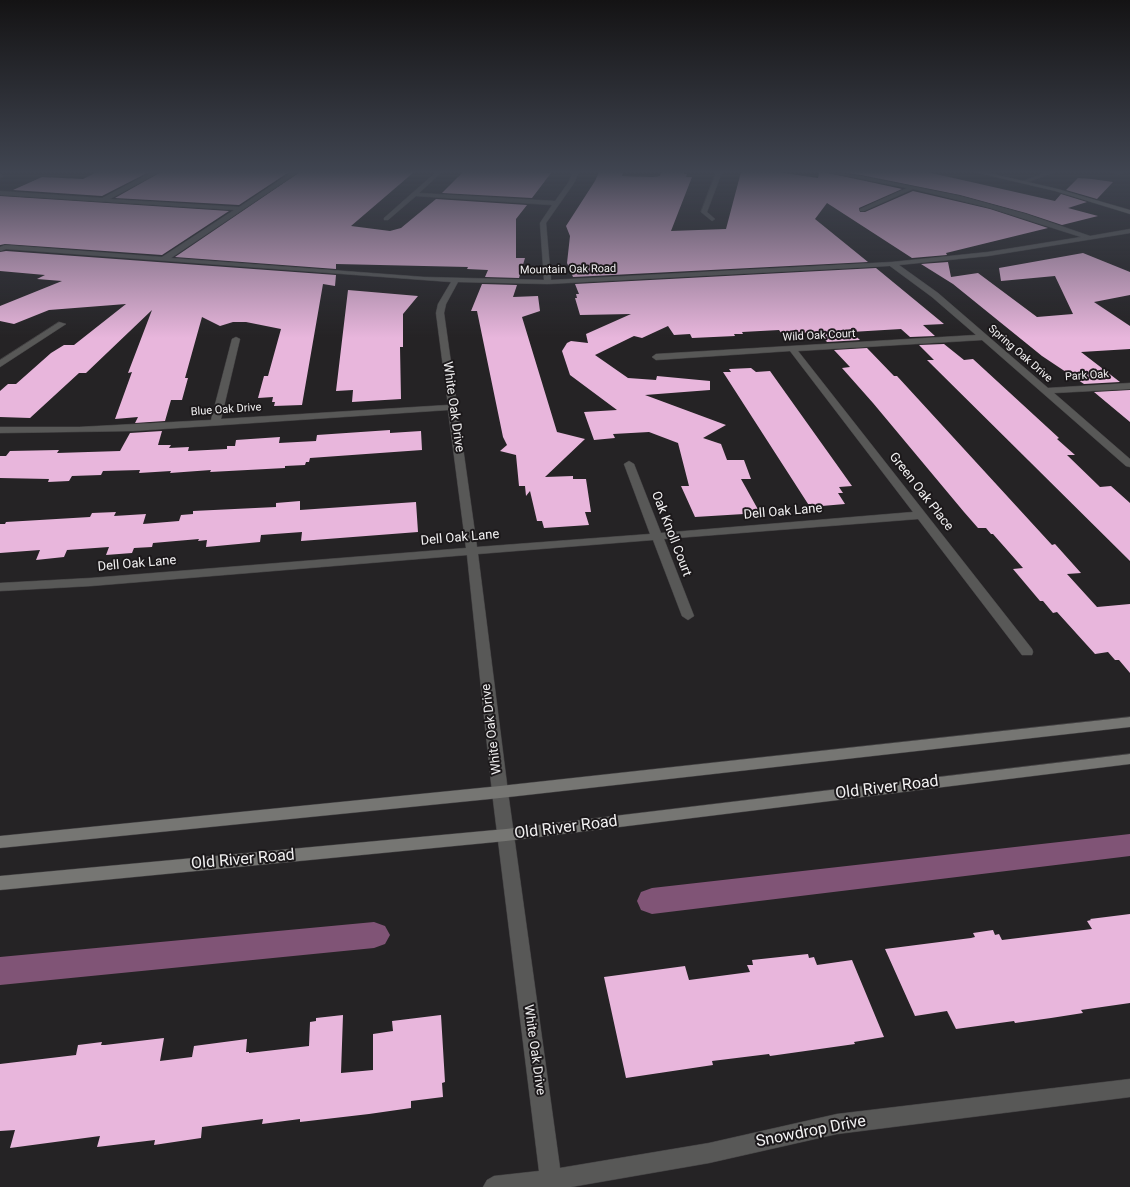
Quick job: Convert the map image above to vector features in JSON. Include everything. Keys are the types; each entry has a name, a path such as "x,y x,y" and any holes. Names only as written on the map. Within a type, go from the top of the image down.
{"main road":[{"path":"0,842 500,792 1130,722"},
{"name":"Old River Road","path":"0,883 506,835 1130,759"}],"street":[{"path":"164,259 212,227"},
{"path":"544,227 548,282"},
{"path":"1059,227 1090,238"},
{"name":"Mountain Oak Road","path":"2,248 454,281 548,282 892,264 988,254 1130,231"},
{"name":"Spring Oak Drive","path":"892,264 935,295 1130,464"},
{"name":"White Oak Drive","path":"454,281 442,304 440,313 472,551 500,792 551,1180"},
{"path":"0,364 62,324"},
{"name":"Wild Oak Court","path":"656,357 984,337"},
{"path":"215,423 236,339"},
{"name":"Green Oak Place","path":"792,349 1028,652"},
{"name":"Park Oak","path":"1046,391 1130,386"},
{"name":"Blue Oak Drive","path":"0,430 79,430 215,423 452,407"},
{"name":"Oak Knoll Court","path":"629,464 688,616"},
{"name":"Dell Oak Lane","path":"0,587 91,582 921,515"},
{"name":"Snowdrop Drive","path":"494,1187 551,1180 709,1153 837,1124 1130,1088"}],"building":[{"path":"0,227 204,227 162,255 5,244 0,245"},
{"path":"219,227 362,227 390,231 402,227 516,227 516,258 525,258 519,278 485,277 488,270 467,269 468,267 336,264 336,269 175,257"},
{"path":"567,227 672,227 671,231 726,229 726,227 825,227 868,262 573,277 567,263 570,236"},
{"path":"865,227 1048,228 946,253 947,255 912,258"},
{"path":"6,251 336,275 335,286 323,284 302,405 274,406 275,402 272,402 273,397 258,398 264,376 268,376 281,329 246,322 233,322 220,326 202,317 185,378 188,378 182,400 171,400 165,421 135,423 138,417 115,419 132,372 128,373 152,310 86,373 79,373 30,418 0,417 0,391 8,384 16,384 51,353 64,345 74,345 126,304 49,310 14,324 0,321 0,306 62,281 37,279 45,275 0,271 0,252"},
{"path":"1083,253 1130,272 1130,295 1094,302 1130,326 1130,349 1081,352 1120,382 1084,384 1042,356 953,284 921,264 948,262 951,277 978,273 1037,317 1073,314 1055,276 1001,281 999,268"},
{"path":"876,268 944,324 923,325 935,336 910,337 901,329 851,332 860,340 827,342 818,332 782,334 779,330 742,332 743,334 734,334 735,336 692,338 690,334 674,335 668,326 642,338 634,336 595,355 628,378 656,380 657,376 710,381 710,390 645,395 726,425 703,438 721,444 727,460 744,460 751,479 741,479 760,513 695,517 681,486 689,486 678,443 649,432 613,434 615,438 594,440 584,412 617,410 570,375 562,351 567,343 571,341 588,343 586,334 631,314 580,315 575,298 577,298 576,294 579,294 575,284"},
{"path":"482,284 517,285 513,297 538,296 540,311 522,317 557,432 585,439 545,477 573,476 573,479 586,479 591,512 585,512 589,525 544,528 542,521 537,521 530,491 526,496 525,486 519,486 516,455 500,451 507,445 503,437 477,311 471,311"},
{"path":"348,290 418,296 403,314 403,347 400,347 401,399 352,402 353,390 336,391"},
{"path":"944,344 964,360 973,359 1059,438 1057,439 1075,455 1067,455 1100,487 1111,486 1130,503 1130,561 927,360 934,360 919,345"},
{"path":"867,348 894,376 897,376 1052,545 1055,544 1081,573 1067,574 1097,607 1130,604 1130,673 1119,660 1115,660 1108,652 1095,654 1057,612 1053,613 1043,601 1040,601 1013,569 1023,568 993,534 991,534 986,528 978,528 964,512 842,368 850,367 834,350"},
{"path":"751,368 756,372 770,371 852,486 839,487 843,493 838,493 845,504 810,507 723,372 731,372 729,369"},
{"path":"1130,390 1130,422 1094,392"},
{"path":"390,430 390,433 421,431 422,450 310,458 309,462 306,462 305,465 285,466 285,468 210,472 211,470 170,473 171,471 139,473 140,470 103,471 101,475 72,476 69,481 48,482 49,479 0,478 0,456 6,456 10,451 59,450 57,453 120,451 130,433 162,431 158,445 171,445 169,448 189,447 188,451 227,449 227,446 235,446 236,440 280,437 279,443 316,441 317,435"},
{"path":"300,501 300,510 416,502 418,532 301,541 302,532 261,535 260,542 206,547 207,540 198,541 199,539 153,543 152,547 134,548 132,553 106,555 109,547 67,550 64,557 36,560 40,550 0,553 0,524 5,524 6,522 90,517 92,513 116,512 114,516 146,514 143,524 179,521 181,515 193,514 193,511 276,507 276,503"},
{"path":"1130,914 1130,1003 1081,1010 1083,1013 1051,1018 1015,1023 1014,1021 956,1029 947,1011 915,1016 885,949 971,938 975,937 973,933 993,930 995,935 999,934 1002,940 1092,929 1087,921 1091,920 1090,919"},
{"path":"808,954 809,958 814,957 817,965 852,960 884,1037 854,1042 855,1044 770,1056 769,1054 712,1061 713,1065 626,1078 604,977 685,966 689,980 750,972 747,965 753,965 752,960"},
{"path":"343,1015 341,1073 373,1070 373,1034 393,1031 392,1021 441,1015 445,1082 442,1083 443,1097 411,1101 411,1108 369,1114 300,1122 300,1119 262,1124 263,1119 202,1127 201,1138 154,1145 155,1140 97,1147 100,1136 10,1148 15,1130 0,1131 0,1064 76,1055 78,1045 102,1042 101,1045 105,1045 164,1038 160,1061 192,1057 194,1046 247,1039 246,1052 249,1053 309,1046 310,1022 316,1021 316,1018"}],"waterway":[{"path":"652,901 1130,845"},
{"path":"0,971 374,935"}]}
